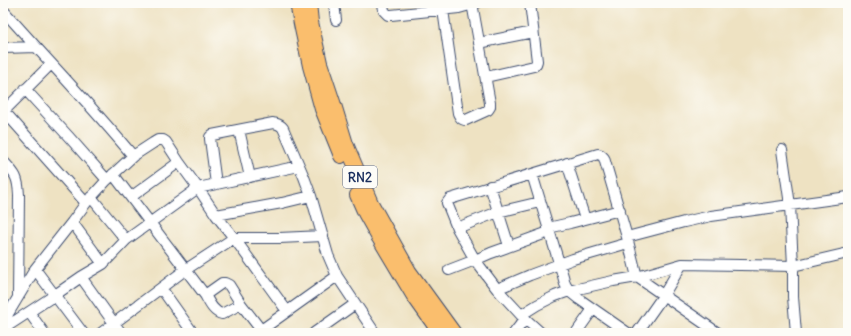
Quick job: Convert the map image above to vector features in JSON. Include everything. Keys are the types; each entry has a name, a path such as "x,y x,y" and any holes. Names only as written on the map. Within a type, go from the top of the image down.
{"highway":[{"name":"RN2","path":"297,3 300,24 322,109 352,183 378,238 413,295 440,333"},
{"name":"RN2","path":"309,3 311,22 320,63 346,144 371,203 409,271 454,333"}],"street":[{"path":"334,3 336,20"},
{"path":"383,3 384,12 388,15 460,8 474,4 490,107 488,110 466,120 463,120 458,113 443,10"},
{"path":"486,77 534,66 536,64 530,3"},
{"path":"3,10 94,110 133,156"},
{"path":"479,43 533,32"},
{"path":"3,48 36,47"},
{"path":"51,64 3,111 126,240"},
{"path":"25,89 131,197 149,223 219,314 225,313 241,304"},
{"path":"216,184 210,137 212,135 273,123 278,124 283,128 311,196 328,255 337,276 375,333"},
{"path":"239,130 250,177"},
{"path":"3,328 8,314 35,269 88,200 133,156 158,140 163,140 166,142 216,215 287,311"},
{"path":"782,150 790,206 793,297 796,333"},
{"path":"541,333 523,317 497,288 475,260 457,228 447,205 448,200 567,163 595,155 601,155 604,158 620,210 637,277 718,333"},
{"path":"3,161 14,173 19,183 18,297"},
{"path":"131,197 179,162"},
{"path":"567,163 585,219"},
{"path":"3,328 103,264 126,240 198,188 299,166"},
{"path":"532,174 565,284 579,299 628,333"},
{"path":"490,186 509,246"},
{"path":"216,215 311,196"},
{"path":"497,288 573,259 684,222 711,216 848,197"},
{"path":"457,228 498,212 540,202"},
{"path":"449,270 549,230 620,210"},
{"path":"72,222 103,264"},
{"path":"101,333 185,270 234,238 323,236"},
{"path":"514,333 523,317 537,305 555,296 613,281 637,277 682,264 793,266 848,253"},
{"path":"637,333 663,296 682,264"},
{"path":"35,269 83,333"},
{"path":"204,295 222,283 229,285 259,332 337,276"},
{"path":"81,277 121,333"},
{"path":"161,288 193,333"},
{"path":"314,333 355,304"},
{"path":"576,333 593,309"},
{"path":"29,312 44,333"}]}
